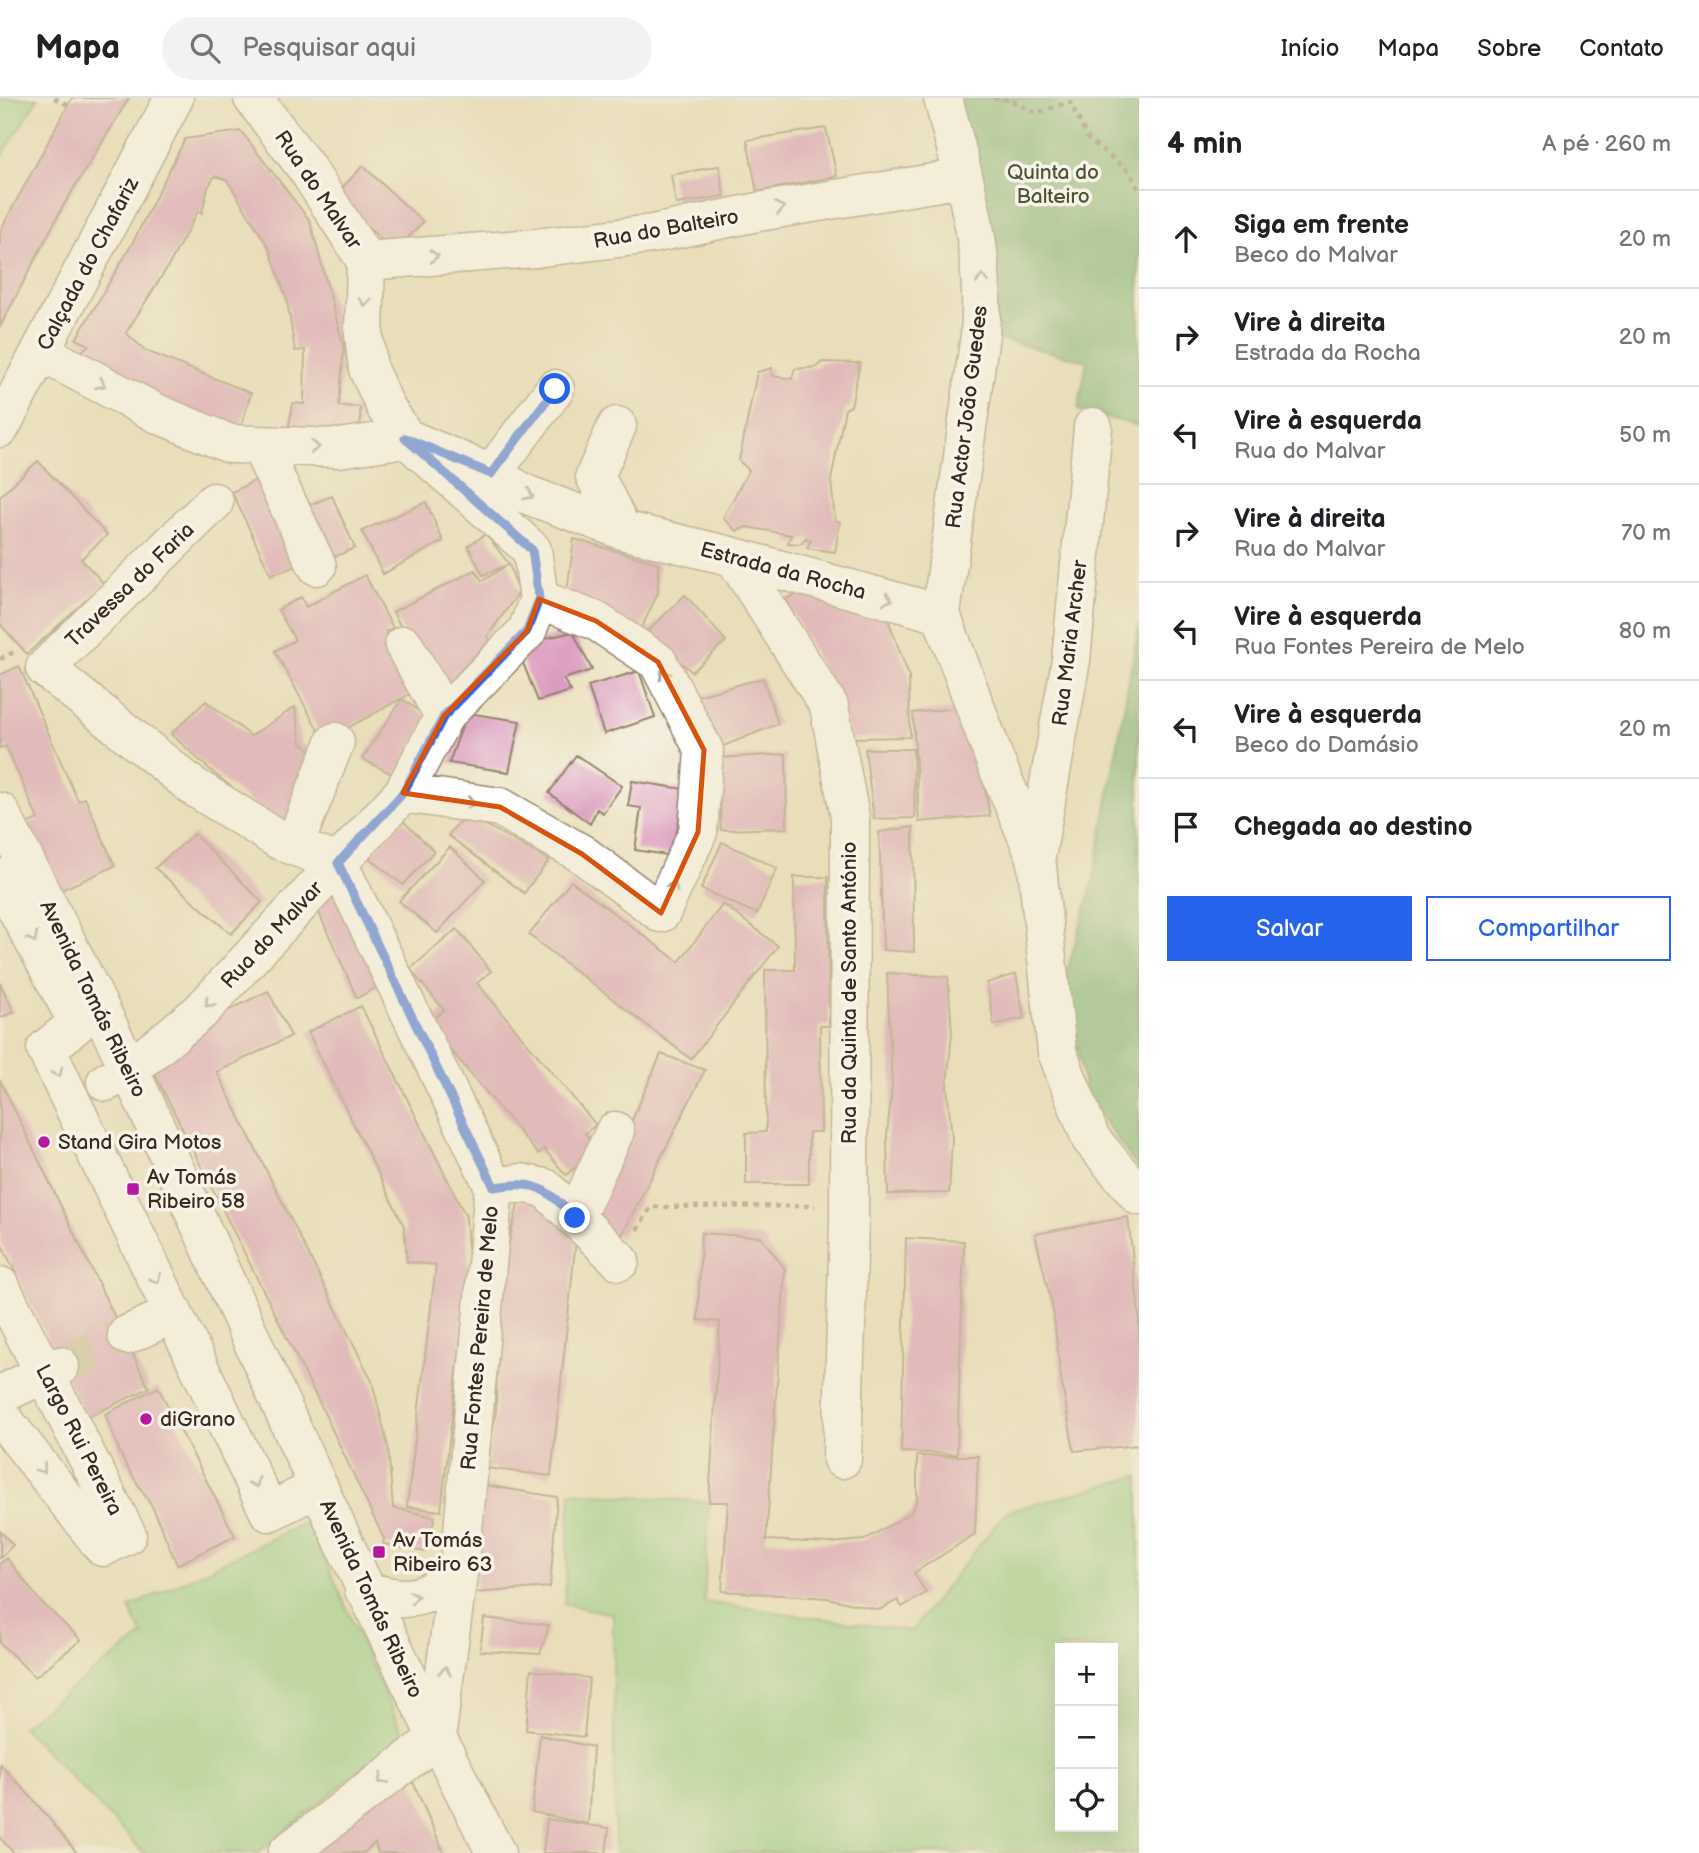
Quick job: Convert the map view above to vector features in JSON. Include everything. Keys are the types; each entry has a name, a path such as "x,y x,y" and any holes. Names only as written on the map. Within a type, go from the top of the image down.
{"street":[{"name":"Calçada do Chafariz","path":"0,428 174,98"},
{"name":"Rua do Malvar","path":"118,1076 200,1012 403,793 444,716 527,631 539,599 532,550 405,438 386,408 368,369 365,335 366,261 307,169 253,98"},
{"name":"Rua Actor João Guedes","path":"941,614 984,289 977,234 943,98"},
{"name":"Rua do Balteiro","path":"366,261 640,236 963,178"},
{"path":"41,352 156,413 230,444 339,448 405,438"},
{"path":"491,474 555,389"},
{"path":"617,426 594,476 622,530"},
{"name":"Rua Maria Archer","path":"1036,857 1071,660 1093,427"},
{"name":"Estrada da Rocha","path":"405,438 491,474 525,494 622,530 734,556 941,614"},
{"path":"260,445 317,566"},
{"name":"Travessa do Faria","path":"32,659 214,502"},
{"name":"Rua da Quinta de Santo António","path":"734,556 829,706 850,817 849,1205 842,1459"},
{"path":"403,793 500,807 582,854 661,913 698,832 704,750 658,662 596,621 539,599"},
{"path":"941,614 996,764 1036,857 1057,1052 1091,1139 1139,1196"},
{"path":"404,645 444,716"},
{"path":"32,659 194,786 294,846 338,863"},
{"path":"294,846 335,742"},
{"name":"Avenida Tomás Ribeiro","path":"0,812 118,1076 250,1342 319,1487 364,1591 436,1739 496,1853"},
{"name":"Rua Fontes Pereira de Melo","path":"338,863 494,1187 458,1575 436,1739"},
{"name":"Avenida Tomás Ribeiro","path":"0,878 78,1023 118,1076"},
{"path":"78,1023 46,1049 269,1512 319,1487"},
{"path":"575,1218 615,1131"},
{"path":"494,1187 521,1183 545,1188 620,1261"},
{"name":"Largo Rui Pereira","path":"0,1286 53,1370 127,1535 103,1547 0,1415"},
{"path":"127,1335 173,1314"},
{"path":"0,1395 53,1370"},
{"path":"364,1591 394,1600 415,1597 434,1593 458,1575"},
{"path":"288,1853 436,1739"}],"path":[{"path":"54,98 69,105"},
{"path":"993,98 1006,99 1037,113 1070,102 1088,139 1129,172 1139,190"},
{"path":"0,659 32,659"},
{"path":"620,1261 651,1207 849,1205"}],"highlighted area":[{"path":"539,599 596,621 658,662 704,750 698,832 661,913 582,854 500,807 403,793 444,716 527,631"}],"green space":[{"path":"0,98 38,98 0,159"},
{"name":"Quinta do Balteiro","path":"943,98 1139,98 1139,426 1078,410 1087,361 980,335"},
{"path":"1139,623 1139,1170 1085,1094 1066,974 1093,883"},
{"path":"1139,1476 1139,1853 615,1853 613,1614 564,1604 571,1492 709,1502 704,1602 911,1631 1006,1512"},
{"path":"308,1521 403,1735 258,1853 144,1853 22,1726 143,1635 129,1608"}],"building":[{"path":"72,98 129,98 62,208 0,327 0,231"},
{"path":"826,128 837,176 757,192 747,140"},
{"path":"241,131 310,221 344,348 339,406 360,407 361,432 288,431 293,403 304,404 305,350 295,351 287,300 269,248 227,180 215,176 208,187 202,213 198,211 170,263 126,333 146,351 251,393 240,431 179,410 78,354 89,345 76,339 132,244 185,139"},
{"path":"363,166 423,222 394,252 335,195"},
{"path":"719,166 724,196 676,204 671,175"},
{"path":"822,362 860,363 851,406 845,409 831,480 835,520 840,522 835,552 807,548 811,540 806,538 800,544 788,543 791,535 747,527 737,531 723,518 749,470 739,461 757,372 772,368 772,376 792,379 795,369 816,367"},
{"path":"38,461 107,535 81,559 104,584 27,654 0,624 0,496"},
{"path":"262,477 305,563 271,575 232,492"},
{"path":"332,496 355,548 323,562 293,511"},
{"path":"426,502 443,541 383,574 362,531"},
{"path":"486,534 509,564 483,575 468,546"},
{"path":"574,539 658,563 658,593 641,629 567,592"},
{"path":"509,564 519,592 487,637 490,640 437,695 393,612 475,570 482,581"},
{"path":"365,575 393,628 386,632 417,690 324,741 275,651 295,640 278,610 301,597 306,607"},
{"path":"814,586 886,614 909,676 910,737 852,738 817,659 786,599"},
{"path":"685,595 726,641 692,672 646,633"},
{"path":"573,632 592,670 563,679 571,691 538,701 516,645"},
{"path":"19,666 78,801 85,798 115,866 57,892 26,824 38,819 6,746 0,748 0,675"},
{"path":"639,671 655,717 604,734 588,686"},
{"path":"763,678 778,724 716,749 694,697"},
{"path":"402,699 428,717 396,776 362,759"},
{"path":"206,701 251,736 295,707 301,743 334,766 304,844 215,774 171,734"},
{"path":"957,708 977,748 990,816 919,822 913,713"},
{"path":"467,713 520,721 509,772 449,763"},
{"path":"865,749 913,749 915,818 874,819"},
{"path":"786,754 787,828 721,830 719,758"},
{"path":"576,755 622,786 603,813 597,809 590,824 549,793"},
{"path":"632,781 684,789 673,856 635,850 641,808 628,806"},
{"path":"466,814 549,860 524,893 448,835"},
{"path":"403,821 434,851 403,885 368,857"},
{"path":"913,827 914,952 883,950 879,832"},
{"path":"194,834 262,902 231,934 155,868"},
{"path":"722,842 777,868 757,914 701,889"},
{"path":"450,847 485,880 437,933 399,901"},
{"path":"794,877 828,877 829,1026 820,1026 821,1132 809,1132 809,1184 746,1184 746,1133 766,1132 765,970 795,970"},
{"path":"571,881 679,962 723,904 778,946 691,1059 529,935"},
{"path":"338,884 382,984 357,998 315,904"},
{"path":"457,929 491,971 477,983 596,1125 585,1133 598,1149 566,1175 544,1149 538,1154 428,1023 444,1010 410,969"},
{"path":"887,973 948,977 952,1033 947,1086 952,1139 949,1193 888,1194 887,1135 892,1086"},
{"path":"1016,974 1024,1018 994,1025 987,983"},
{"path":"0,983 14,1012 0,1018"},
{"path":"268,991 291,1036 217,1072 372,1381 388,1447 393,1508 435,1517 426,1552 383,1544 384,1539 321,1406 148,1060 195,1027"},
{"path":"361,1006 466,1217 469,1268 441,1511 407,1507 436,1265 407,1262 404,1226 308,1032"},
{"path":"661,1054 705,1070 621,1237 587,1223"},
{"path":"0,1080 149,1388 86,1418 0,1241"},
{"path":"519,1201 536,1202 576,1240 551,1476 486,1468 496,1411 497,1356 508,1246"},
{"path":"1128,1217 1139,1314 1139,1445 1074,1451 1061,1379 1053,1310 1035,1234"},
{"path":"701,1233 761,1237 785,1269 766,1540 830,1543 864,1540 911,1513 917,1500 917,1456 978,1456 975,1534 914,1573 926,1593 902,1607 898,1600 879,1610 827,1598 722,1591 728,1502 709,1502 720,1322 698,1320"},
{"path":"906,1238 964,1241 957,1454 901,1452"},
{"path":"158,1387 235,1536 177,1565 154,1510 124,1462 105,1414"},
{"path":"484,1485 557,1497 550,1587 475,1593"},
{"path":"0,1531 13,1545 0,1558"},
{"path":"7,1558 40,1601 81,1640 35,1677 0,1643 0,1564"},
{"path":"484,1618 549,1625 540,1654 480,1651"},
{"path":"531,1670 589,1678 584,1737 526,1730"},
{"path":"540,1735 593,1747 588,1824 532,1812"},
{"path":"0,1764 77,1853 14,1853 0,1838"},
{"path":"413,1782 444,1853 378,1853 375,1843 363,1853 308,1853 362,1801"},
{"path":"547,1819 609,1828 606,1853 543,1853"}],"tunnel":[{"path":"60,1366 127,1335"}],"place":[{"name":"Stand Gira Motos","path":"44,1142"},
{"name":"Av Tomás Ribeiro 58","path":"133,1189"},
{"name":"diGrano","path":"146,1419"},
{"name":"Av Tomás Ribeiro 63","path":"379,1552"}],"route":[{"path":"555,389 491,474 405,438 532,550 539,599 527,631 444,716 403,793 338,863 494,1187 521,1183 545,1188 575,1218"}]}
